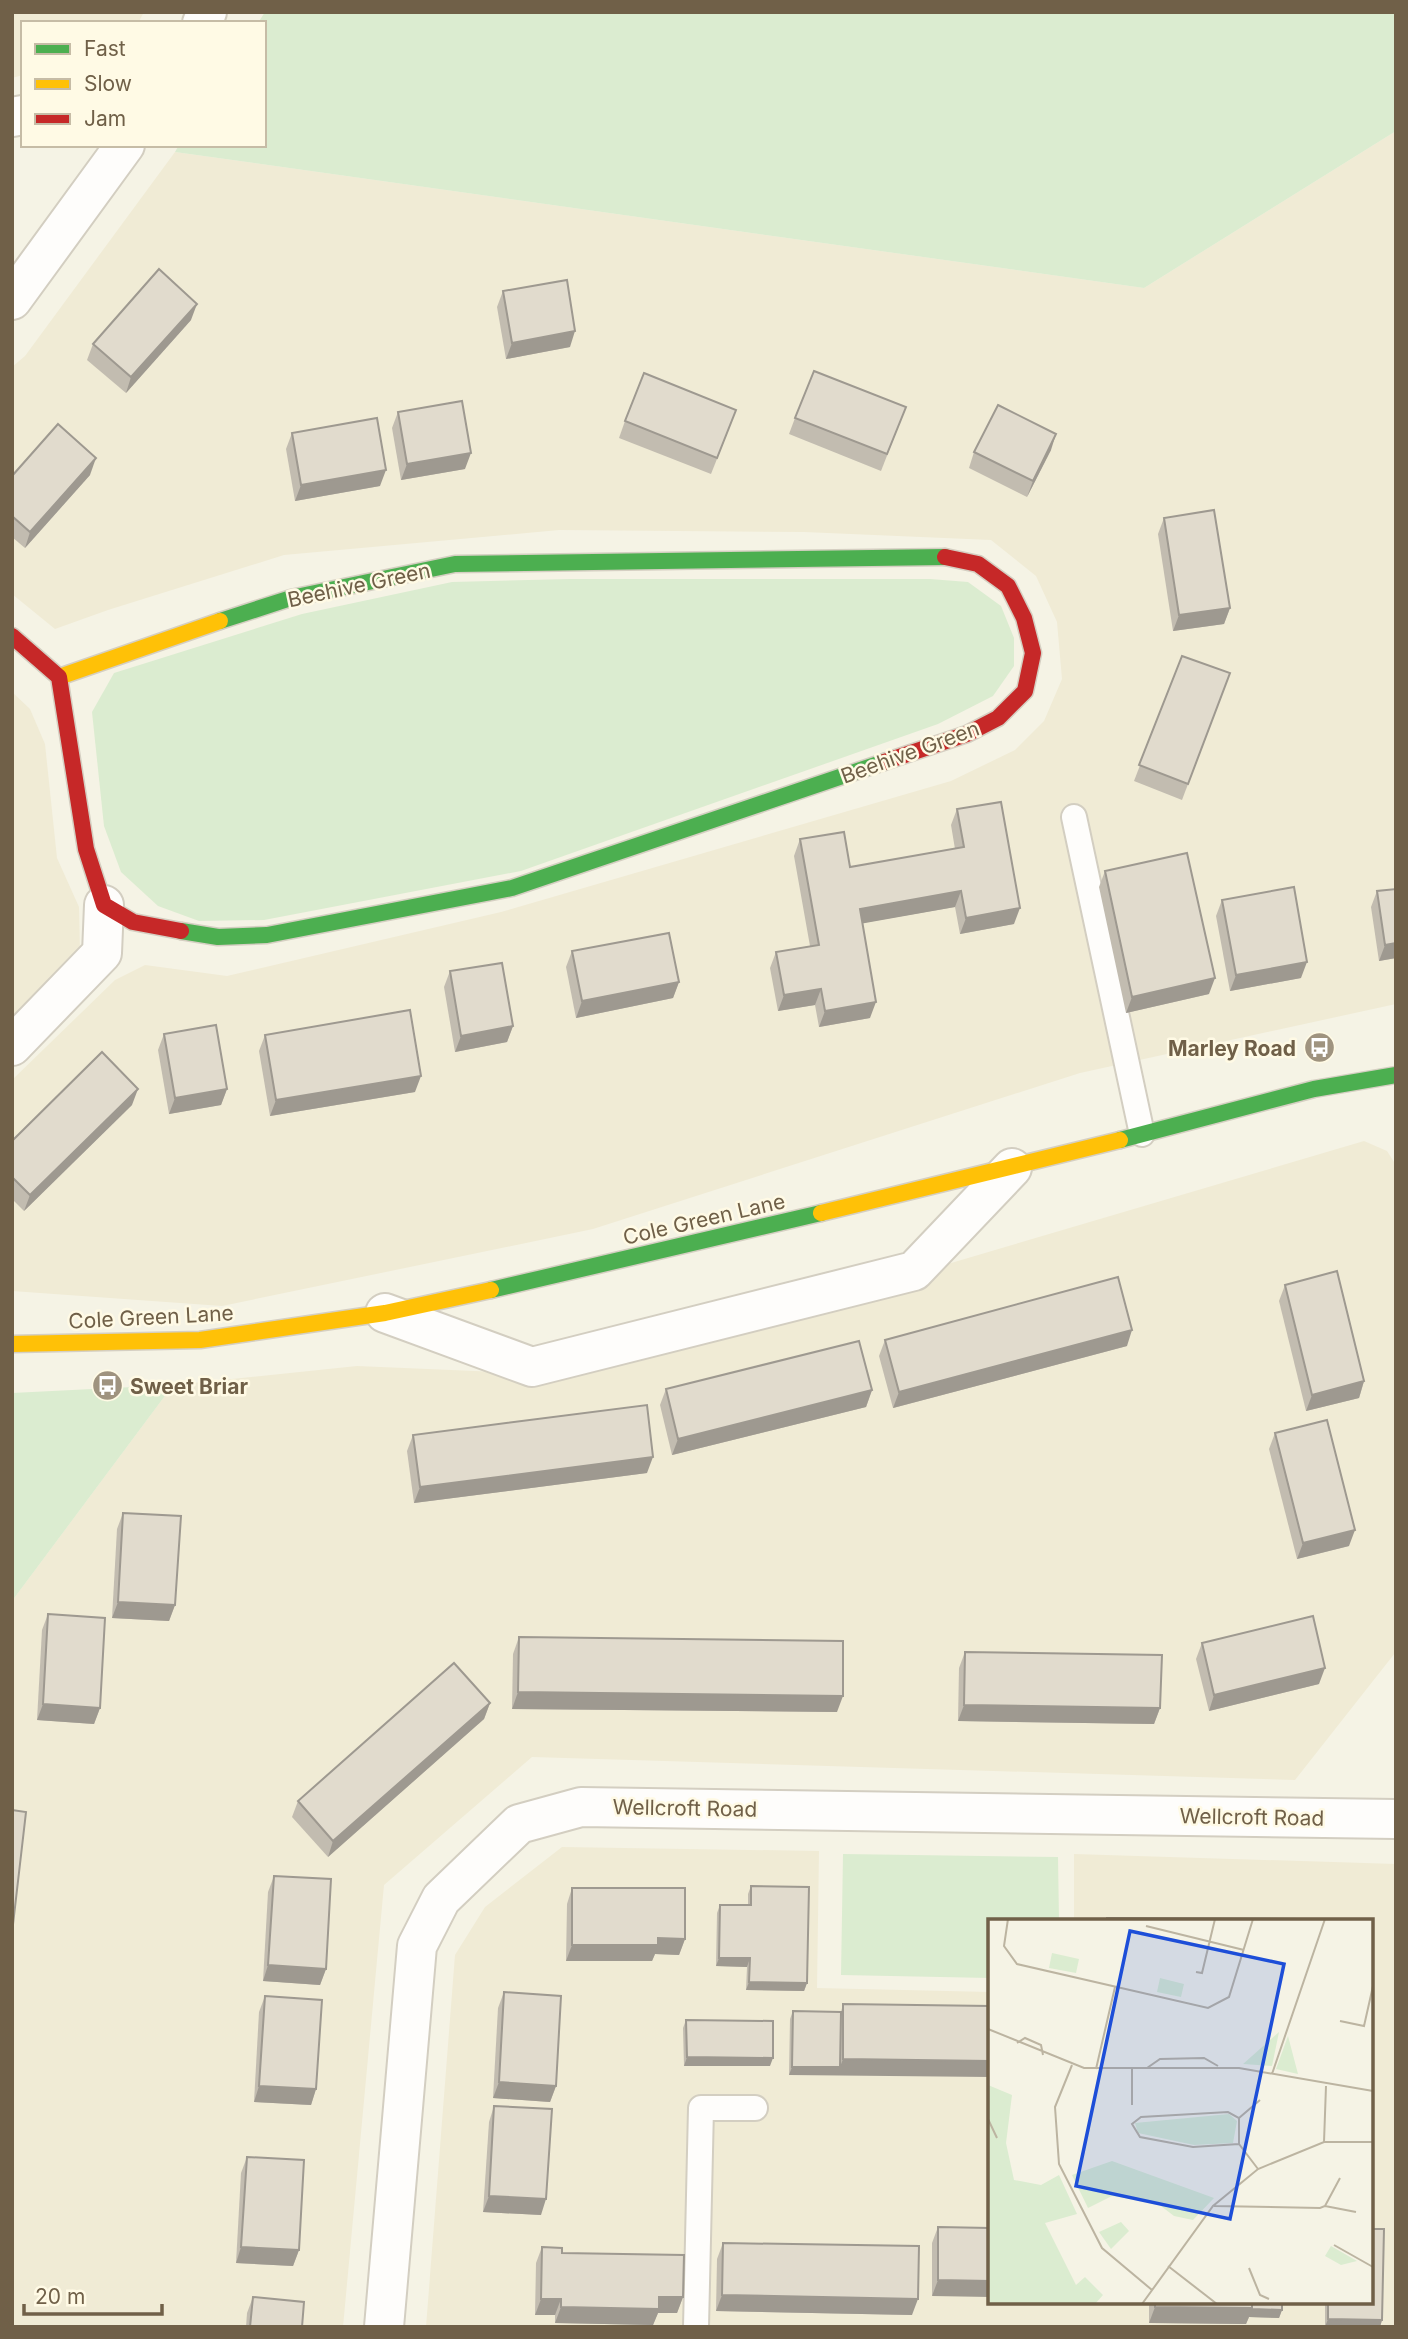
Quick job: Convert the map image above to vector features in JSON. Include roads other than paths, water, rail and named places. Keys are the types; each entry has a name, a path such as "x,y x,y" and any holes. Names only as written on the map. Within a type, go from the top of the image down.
{"street":[{"path":"12,300 124,147"},
{"name":"Beehive Green","path":"59,677 193,629 291,598 456,564 942,556 978,564 1008,586 1024,618 1033,653 1025,691 998,718 967,734 512,888 267,935 218,937 172,930 133,922 104,905"},
{"path":"12,636 59,677 86,849 104,905 102,953 12,1046"},
{"name":"Cole Green Lane","path":"12,1344 200,1340 385,1313 553,1277 1012,1168 1314,1089 1396,1075"},
{"path":"385,1313 532,1367 915,1271 1012,1168"},
{"name":"Wellcroft Road","path":"384,2327 417,1946 441,1899 519,1824 581,1807 1396,1819"}],"lane":[{"path":"1074,817 1142,1134"},
{"path":"696,2327 701,2108 755,2108"}],"place":[{"name":"Marley Road","path":"1319,1048"},
{"name":"Sweet Briar","path":"107,1386"}]}
